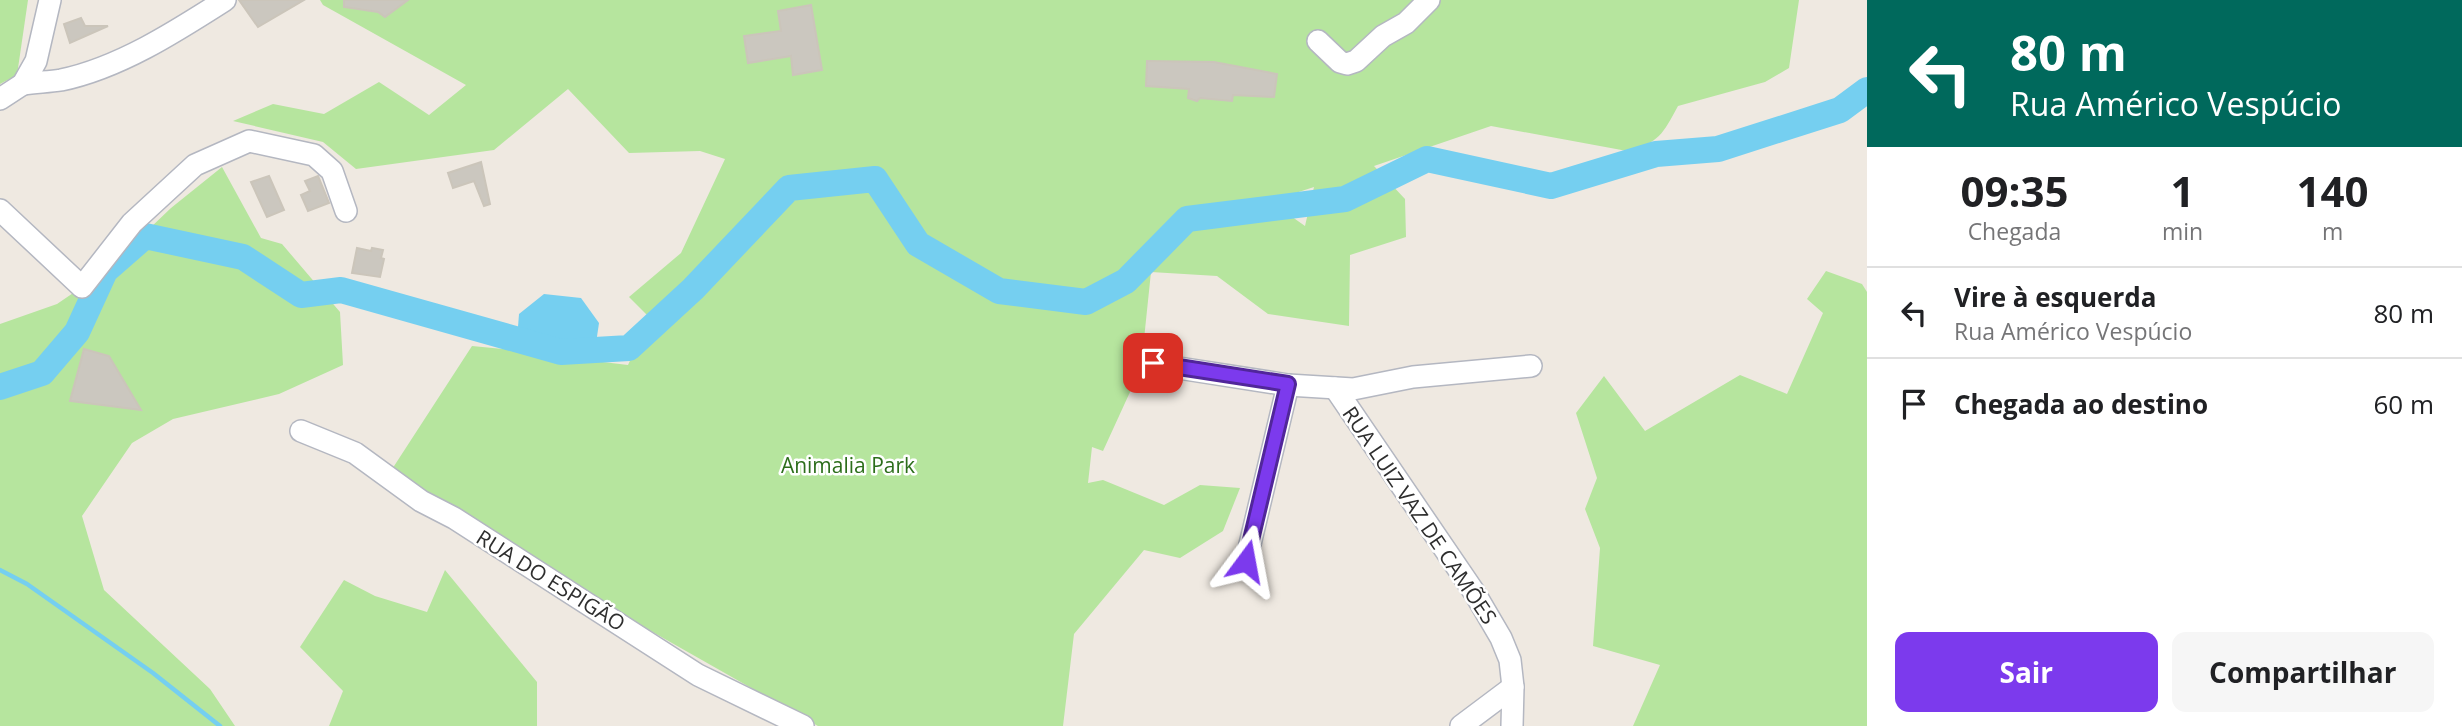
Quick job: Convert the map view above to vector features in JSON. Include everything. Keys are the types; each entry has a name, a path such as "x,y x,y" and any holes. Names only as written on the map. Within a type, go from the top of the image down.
{"street":[{"path":"23,84 36,61 50,0"},
{"path":"0,99 23,84 60,80 92,71 174,31 225,0"},
{"path":"1318,41 1340,62 1347,64 1356,61 1383,36 1406,23 1429,0"},
{"path":"0,210 82,287 132,223 195,165 249,141 314,155 332,171 346,211"},
{"path":"1153,363 1288,384 1335,388 1363,388 1413,377 1531,366"},
{"path":"1246,561 1288,384"},
{"name":"RUA LUIZ VAZ DE CAMÕES","path":"1335,388 1491,620 1510,660 1513,687 1512,726"},
{"name":"RUA DO ESPIGÃO","path":"301,431 355,453 421,501 454,519 698,675 801,726"},
{"path":"1461,726 1513,687"}],"green space":[{"path":"0,0 28,0 17,75 0,84"},
{"name":"Animalia Park","path":"320,0 1799,0 1789,68 1765,82 1678,106 1659,136 1638,148 1627,151 1491,126 1374,166 1405,199 1406,237 1350,255 1349,326 1268,314 1217,276 1151,272 1141,368 1103,451 1092,447 1088,483 1103,480 1164,505 1200,485 1240,488 1223,531 1180,558 1144,550 1074,634 1063,726 818,726 385,480 472,346 503,349 516,342 544,355 628,365 650,318 629,297 681,253 725,159 700,151 629,153 568,89 494,150 356,169 323,142 233,121 273,104 324,114 379,82 429,115 466,85 323,5","holes":["1314,187 1305,226 1271,202 1271,201"]},
{"path":"222,167 261,238 282,244 340,312 343,365 279,394 173,419 132,443 82,516 104,590 210,689 235,726 0,726 0,324 57,304 105,271 171,208"},
{"path":"1826,271 1862,284 1867,292 1867,726 1633,726 1660,665 1593,646 1600,548 1585,509 1597,478 1576,413 1604,376 1645,431 1740,375 1787,394 1823,313 1807,299"},
{"path":"445,570 537,682 537,726 329,726 343,691 300,647 344,580 375,596 427,612"}],"water":[{"path":"544,294 581,298 599,323 595,350 561,352 517,340 519,314"}],"building":[{"path":"239,0 304,0 258,27"},
{"path":"344,0 408,0 385,17 378,12 344,7"},
{"path":"811,5 822,70 793,75 791,56 748,63 744,36 781,31 778,11"},
{"path":"81,18 85,26 108,26 70,43 64,24"},
{"path":"1147,61 1214,62 1277,74 1274,97 1233,95 1232,101 1200,98 1197,101 1188,98 1189,89 1146,86"},
{"path":"481,162 490,204 484,206 474,181 453,188 448,173"},
{"path":"269,176 284,210 267,217 251,182"},
{"path":"318,176 329,203 308,211 301,195 310,191 305,181"},
{"path":"357,248 383,250 380,277 352,273"},
{"path":"84,349 109,356 141,410 70,401"}],"waterway":[{"path":"0,387 42,373 77,332 105,271 145,236 243,257 301,295 341,290 561,352 629,348 693,289 789,188 875,179 918,244 999,291 1086,302 1126,281 1187,219 1345,199 1427,159 1551,186 1656,154 1718,149 1840,110 1867,90"},
{"path":"0,570 27,584 153,673 220,726"}],"route":[{"path":"1153,363 1288,384 1246,561"}]}
